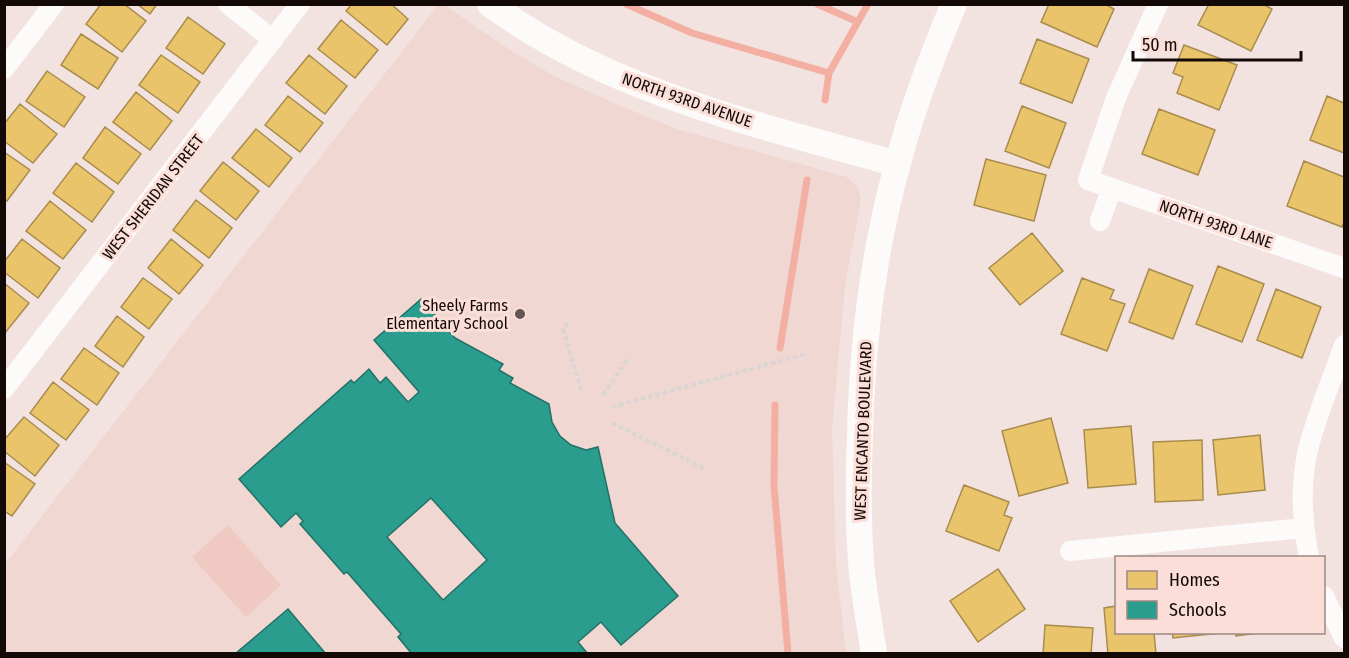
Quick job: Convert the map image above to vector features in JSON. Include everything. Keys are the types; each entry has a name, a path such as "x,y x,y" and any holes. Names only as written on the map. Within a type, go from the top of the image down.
{"street":[{"path":"4,69 54,4"},
{"path":"228,4 273,40"},
{"name":"WEST SHERIDAN STREET","path":"4,389 300,4"},
{"name":"NORTH 93RD AVENUE","path":"490,4 590,65 656,93 729,117 897,164"},
{"name":"WEST ENCANTO BOULEVARD","path":"874,654 862,572 859,471 862,374 879,244 897,164 954,4"},
{"name":"NORTH 93RD LANE","path":"1158,4 1116,98 1088,180 1344,267"},
{"path":"1100,221 1112,188"},
{"path":"1309,556 1303,528 1303,483 1310,442 1344,345"},
{"path":"1070,551 1303,528"},
{"path":"1325,600 1344,638"}],"path":[{"path":"568,323 563,329 582,393"},
{"path":"612,407 806,354"},
{"path":"603,395 629,357"},
{"path":"612,423 704,468"}],"shaded area":[{"name":"Sheely Farms Elementary School","path":"438,5 444,5 512,51 556,77 619,105 677,129 847,177 858,187 861,200 845,286 832,429 836,564 846,653 5,653 4,565"},
{"path":"228,525 281,585 246,617 192,557"}],"building: Homes":[{"path":"101,4 124,4 146,21 122,52 86,24"},
{"path":"137,4 157,4 150,14"},
{"path":"352,4 391,4 408,19 387,45 346,11"},
{"path":"1049,4 1105,4 1114,9 1097,47 1041,22"},
{"path":"1209,4 1263,4 1272,9 1251,51 1198,25"},
{"path":"188,17 225,44 203,74 166,48"},
{"path":"341,20 378,50 355,78 318,49"},
{"path":"81,34 118,58 98,89 61,65"},
{"path":"1037,39 1089,59 1072,103 1020,83"},
{"path":"1184,45 1237,65 1219,110 1177,93 1183,77 1173,73"},
{"path":"161,55 200,82 178,113 139,85"},
{"path":"309,55 347,86 325,114 286,83"},
{"path":"47,71 85,97 64,127 26,101"},
{"path":"136,92 172,121 150,150 113,122"},
{"path":"288,96 323,123 300,152 265,125"},
{"path":"1327,96 1344,103 1344,153 1310,140"},
{"path":"20,104 57,134 33,163 4,141 4,124"},
{"path":"1022,106 1066,123 1049,168 1005,151"},
{"path":"1159,109 1215,130 1198,175 1142,154"},
{"path":"105,127 141,154 118,184 83,158"},
{"path":"256,129 292,158 269,187 232,158"},
{"path":"4,152 30,170 7,201 4,199"},
{"path":"986,159 1046,175 1034,221 974,205"},
{"path":"1304,161 1344,177 1342,227 1287,206"},
{"path":"223,162 259,191 236,220 200,191"},
{"path":"76,163 114,192 92,222 53,193"},
{"path":"196,200 232,228 209,258 173,230"},
{"path":"50,201 86,230 63,259 26,231"},
{"path":"1032,233 1063,271 1020,305 989,268"},
{"path":"22,239 60,268 38,298 4,272 4,262"},
{"path":"171,239 203,265 179,294 148,268"},
{"path":"1218,266 1264,284 1242,342 1196,324"},
{"path":"1149,269 1193,286 1173,339 1129,322"},
{"path":"143,278 172,299 149,329 121,307"},
{"path":"1082,278 1114,290 1110,299 1125,304 1107,351 1061,334"},
{"path":"4,283 29,303 5,333 4,332"},
{"path":"1276,289 1321,307 1302,358 1257,340"},
{"path":"117,316 144,337 123,367 95,346"},
{"path":"84,348 119,373 97,405 61,379"},
{"path":"53,382 89,410 66,440 30,413"},
{"path":"24,417 59,445 35,476 4,451 4,440"},
{"path":"1051,418 1068,483 1019,496 1002,431"},
{"path":"1131,426 1136,484 1088,488 1084,430"},
{"path":"1260,435 1265,490 1218,495 1213,440"},
{"path":"1202,440 1203,500 1155,502 1153,442"},
{"path":"4,462 35,484 12,516 4,511"},
{"path":"964,485 1009,502 1004,515 1012,518 999,551 946,531"},
{"path":"998,569 1025,609 978,642 950,601"},
{"path":"1115,606 1115,634 1154,634 1156,654 1108,654 1104,608"},
{"path":"1045,625 1093,628 1091,654 1043,654"},
{"path":"1172,634 1211,634 1173,638"}],"building: Schools":[{"path":"421,299 455,338 503,364 499,370 513,378 510,383 549,404 552,422 560,436 571,445 586,450 598,447 615,523 678,596 621,645 601,622 578,642 588,654 412,654 398,637 401,634 347,572 344,574 300,524 303,521 296,513 281,527 239,479 351,380 354,383 369,369 380,383 386,377 408,402 419,392 374,340","holes":["431,498 487,560 443,600 387,537"]},
{"path":"288,609 326,654 235,654"}],"waterway":[{"path":"626,4 692,33 829,73"},
{"path":"817,4 858,22"},
{"path":"825,100 829,73 868,4"},
{"path":"780,348 807,180"},
{"path":"775,405 774,486 788,654"}],"place":[{"name":"Sheely Farms Elementary School","path":"520,314"}]}
